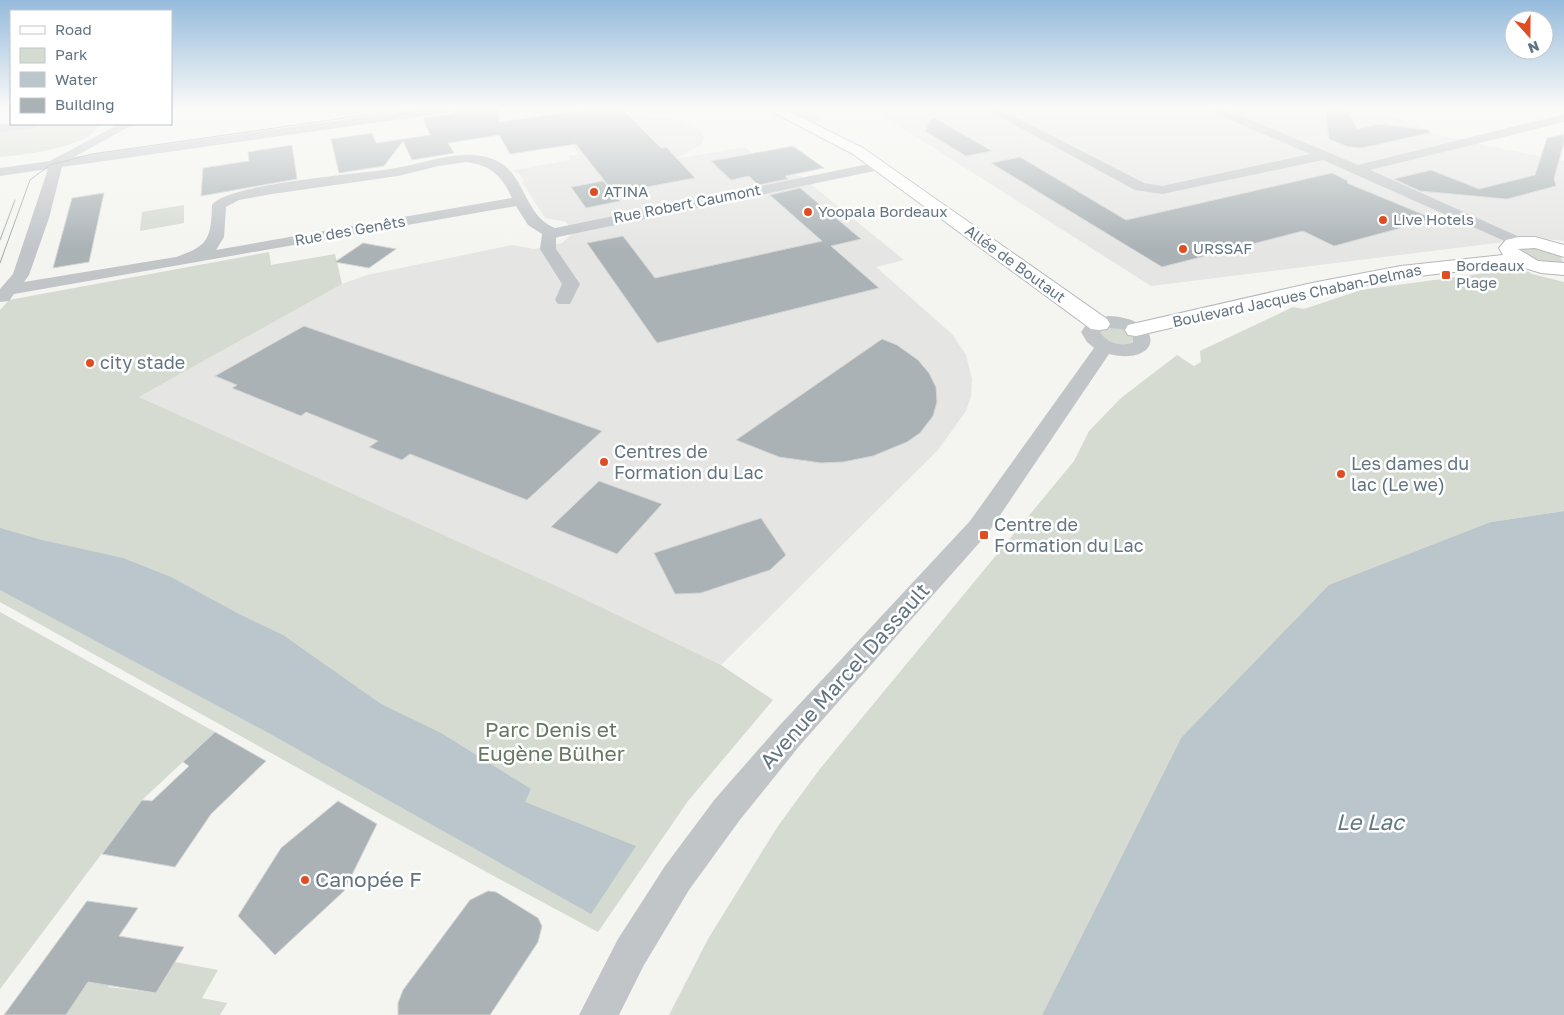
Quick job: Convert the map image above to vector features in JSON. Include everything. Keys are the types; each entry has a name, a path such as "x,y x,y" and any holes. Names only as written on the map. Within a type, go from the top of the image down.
{"main road":[{"name":"Allée de Boutaut","path":"864,155 1113,333"},
{"path":"1518,250 1548,245 1564,251"},
{"name":"Boulevard Jacques Chaban-Delmas","path":"1113,333 1312,289 1518,250"},
{"path":"1518,250 1548,268 1564,269"}],"street":[{"path":"2,178 55,166 67,155"},
{"path":"2,178 25,168 136,155"},
{"path":"1080,155 1140,187 1150,190 1162,190 1324,155"},
{"path":"1327,155 1357,168 1518,250"},
{"path":"1357,168 1409,155"},
{"name":"Rue des Genêts","path":"179,261 209,250 214,245 219,227 219,205 234,197 473,159 482,160 500,168 533,222 554,233"},
{"path":"5,295 21,276 41,218 55,166"},
{"name":"Rue Robert Caumont","path":"554,233 879,166"},
{"name":"Rue des Genêts","path":"5,295 179,261 521,201"},
{"path":"554,233 548,237 548,249 571,284 564,300"},
{"name":"Avenue Marcel Dassault","path":"598,1015 631,952 677,878 727,810 790,735 979,526 1113,333"}],"shaded area":[{"name":"Centres de Formation du Lac","path":"682,155 675,159 696,155 755,155 776,173 801,176 904,260 876,267 952,334 966,355 972,379 971,397 966,411 938,450 721,665 139,397 342,284 367,275 512,245 534,249 562,243 574,232 566,222 545,218 522,182 524,181 519,173 516,173 514,170 570,160 569,156"},
{"path":"946,155 1536,155 1564,161 1564,241 1536,238 1151,286"}],"green space":[{"path":"184,205 184,223 140,231 142,212"},
{"path":"1533,247 1559,255 1563,261 1561,263 1539,262 1521,252 1523,248"},
{"name":"Parc Denis et Eugène Bülher","path":"269,252 271,265 335,254 342,284 139,397 567,591 721,665 773,700 688,801 598,932 373,810 0,602 0,310 9,300"},
{"path":"1522,268 1532,274 1564,282 1564,511 1491,522 1181,738 1042,1015 669,1015 708,939 778,826 819,770 1074,461 1089,431 1121,398 1177,355 1194,366 1201,362 1200,351 1293,307 1304,309 1361,290"},
{"path":"1108,327 1120,328 1133,335 1133,341 1124,345 1111,342 1099,333"},
{"path":"0,612 215,732 142,800 0,989"},
{"path":"115,942 123,942 108,987 156,993 175,962 218,970 202,998 227,1003 220,1015 66,1015"}],"water":[{"name":"Le Lac","path":"1564,511 1564,1015 1042,1015 1181,738 1329,585 1491,522"},
{"path":"0,528 42,540 123,558 171,577 239,614 283,635 381,704 441,733 531,789 525,802 636,846 591,914 265,731 0,590"}],"building":[{"path":"248,155 294,155 297,179 201,196 203,168 249,161"},
{"path":"335,155 392,155 384,166 339,173"},
{"path":"410,155 440,155 412,160"},
{"path":"585,155 674,155 695,178 614,193"},
{"path":"742,155 806,155 824,168 785,176 788,179 758,185 749,176 731,180 711,161"},
{"path":"1541,155 1560,155 1554,178 1556,186 1507,199 1420,191 1394,179 1431,170 1479,189 1535,175"},
{"path":"1020,157 1126,220 1332,173 1348,181 1347,183 1434,219 1334,246 1303,231 1162,267 991,163"},
{"name":"ATINA","path":"603,181 620,201 586,208 571,187"},
{"path":"800,188 861,239 831,246 879,288 657,343 587,243 623,236 655,278 822,241 770,195"},
{"path":"104,193 89,262 53,268 72,198"},
{"path":"363,243 396,249 369,268 335,262"},
{"path":"304,326 602,431 527,500 410,454 402,460 369,447 378,441 306,412 301,416 232,388 237,385 215,376"},
{"path":"882,339 897,345 918,360 929,373 936,387 937,402 933,416 920,433 907,442 873,456 843,462 821,463 779,457 736,440"},
{"path":"599,481 662,504 617,554 551,527"},
{"path":"761,518 786,555 770,570 701,593 675,594 654,553"},
{"path":"215,732 266,761 211,814 175,867 102,854 142,800 152,801 189,766 183,762"},
{"name":"Canopée F","path":"338,801 377,824 344,891 275,955 238,916 281,848"},
{"path":"488,891 496,892 538,918 542,926 538,942 490,1015 398,1015 398,1003 403,990 470,900"},
{"path":"87,901 138,908 119,936 184,947 156,993 88,982 66,1015 4,1015"}],"tram line":[{"path":"0,263 30,180 50,165 87,155"},
{"path":"0,240 15,200"}],"place":[{"name":"ATINA","path":"594,192"},
{"name":"Yoopala Bordeaux","path":"808,212"},
{"name":"Live Hotels","path":"1383,220"},
{"name":"URSSAF","path":"1183,249"},
{"name":"Bordeaux Plage","path":"1446,275"},
{"name":"city stade","path":"90,363"},
{"name":"Centres de Formation du Lac","path":"604,462"},
{"name":"Les dames du lac (Le we)","path":"1341,474"},
{"name":"Centre de Formation du Lac","path":"984,535"},
{"name":"Canopée F","path":"305,880"}]}
